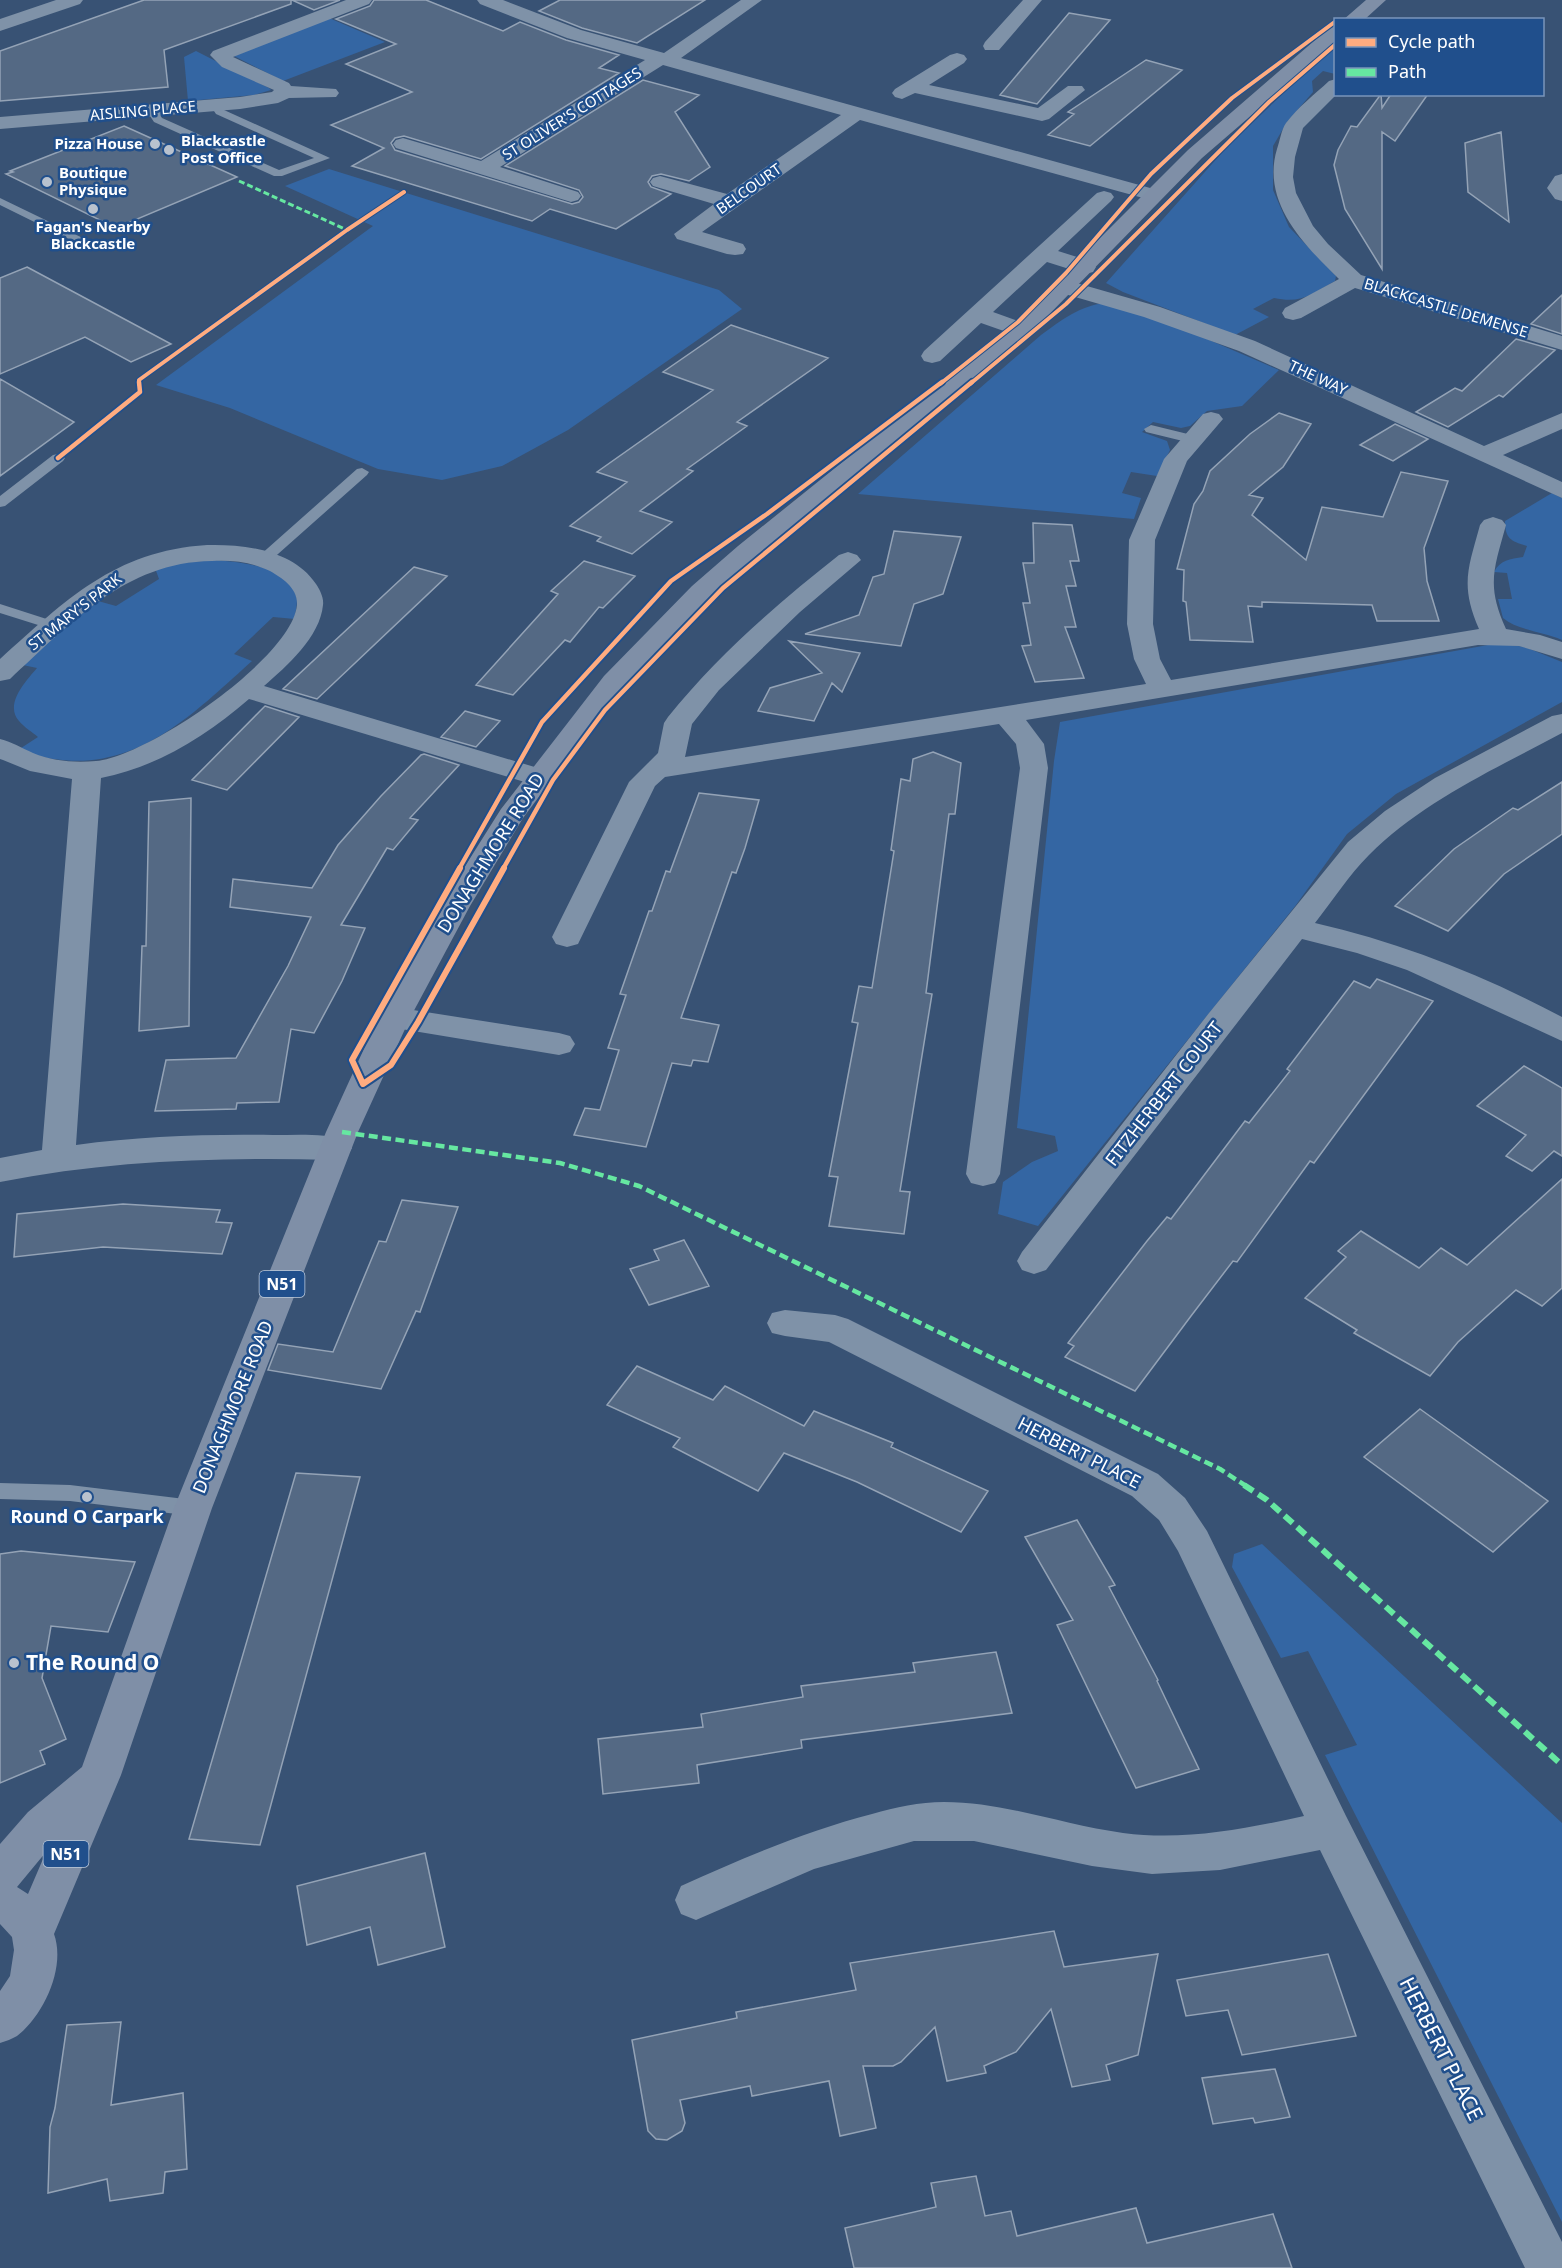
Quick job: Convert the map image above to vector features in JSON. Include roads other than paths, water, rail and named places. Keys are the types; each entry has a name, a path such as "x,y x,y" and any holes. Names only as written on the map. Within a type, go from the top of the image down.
{"main road":[{"path":"1354,18 1377,0"},
{"name":"DONAGHMORE ROAD","path":"33,1932 100,1775 193,1508 335,1148 394,1018 455,906 511,815 538,777 614,682 701,592 747,551 1021,330 1086,267 1195,154 1334,33"},
{"name":"DONAGHMORE ROAD","path":"0,1875 43,1825 100,1775"},
{"path":"0,1900 22,1915 33,1932"},
{"name":"N51","path":"0,2022 21,2000 30,1983 36,1964 33,1932"}],"street":[{"path":"0,25 74,0"},
{"path":"284,92 282,87 229,63 220,55 363,0"},
{"path":"486,0 574,34 1154,195"},
{"name":"ST OLIVER'S COTTAGES","path":"483,169 663,59 753,0"},
{"path":"992,46 1033,0"},
{"name":"BELCOURT","path":"735,249 685,234 860,115 957,59"},
{"name":"BLACKCASTLE DEMENSE","path":"1334,86 1294,126 1285,157 1283,177 1286,193 1303,228 1320,249 1353,280 1562,343"},
{"path":"912,87 1042,115 1075,90"},
{"name":"AISLING PLACE","path":"0,123 265,100 278,97 284,92 329,93"},
{"path":"1012,131 1033,114"},
{"path":"403,144 571,196"},
{"path":"1562,180 1557,189 1562,195"},
{"path":"660,182 730,202"},
{"path":"932,356 1104,197"},
{"path":"1042,254 1086,267"},
{"path":"1293,313 1353,280"},
{"name":"THE WAY","path":"1066,287 1152,312 1247,346 1562,491"},
{"path":"977,314 1021,330"},
{"path":"1162,690 1147,659 1140,624 1142,540 1176,459 1211,418"},
{"path":"1483,454 1562,420"},
{"path":"1493,525 1479,577 1485,612 1495,635"},
{"name":"ST MARY'S PARK","path":"0,673 111,581 138,567 164,558 194,554 243,554 264,559 297,577 307,590 310,604 301,630 290,646 244,689 180,737 113,767 87,771 46,767 21,759 0,747"},
{"path":"567,937 643,782 672,756 678,723 710,684 791,606 848,560"},
{"path":"658,770 1495,635 1543,642 1562,651"},
{"path":"244,689 538,777"},
{"path":"983,1174 1034,768 1034,754 1025,734 1005,715"},
{"name":"FITZHERBERT COURT","path":"1034,1261 1220,1021 1358,849 1395,817 1445,784 1562,722"},
{"path":"57,1158 87,771"},
{"path":"1296,928 1369,946 1487,992 1562,1030"},
{"path":"394,1018 559,1044"},
{"path":"0,1170 57,1158 135,1150 225,1147 335,1148"},
{"name":"HERBERT PLACE","path":"785,1323 835,1329 1145,1485 1172,1509 1193,1542 1331,1829 1550,2268"},
{"path":"696,1900 771,1865 841,1840 914,1822 970,1822 1030,1832 1095,1848 1153,1855 1223,1851 1331,1829"}],"lane":[{"path":"151,110 158,120 278,174 324,158 220,112 215,105"},
{"path":"0,201 87,244"},
{"path":"1151,429 1191,439"},
{"path":"0,503 58,458"},
{"path":"264,559 362,472"},
{"path":"0,608 54,626"},
{"path":"0,1491 70,1493 193,1508"}],"place":[{"name":"Pizza House","path":"155,144"},
{"name":"Blackcastle Post Office","path":"169,150"},
{"name":"Boutique Physique","path":"47,182"},
{"name":"Fagan's Nearby Blackcastle","path":"93,209"},
{"name":"Round O Carpark","path":"87,1497"},
{"name":"The Round O","path":"14,1663"}]}
